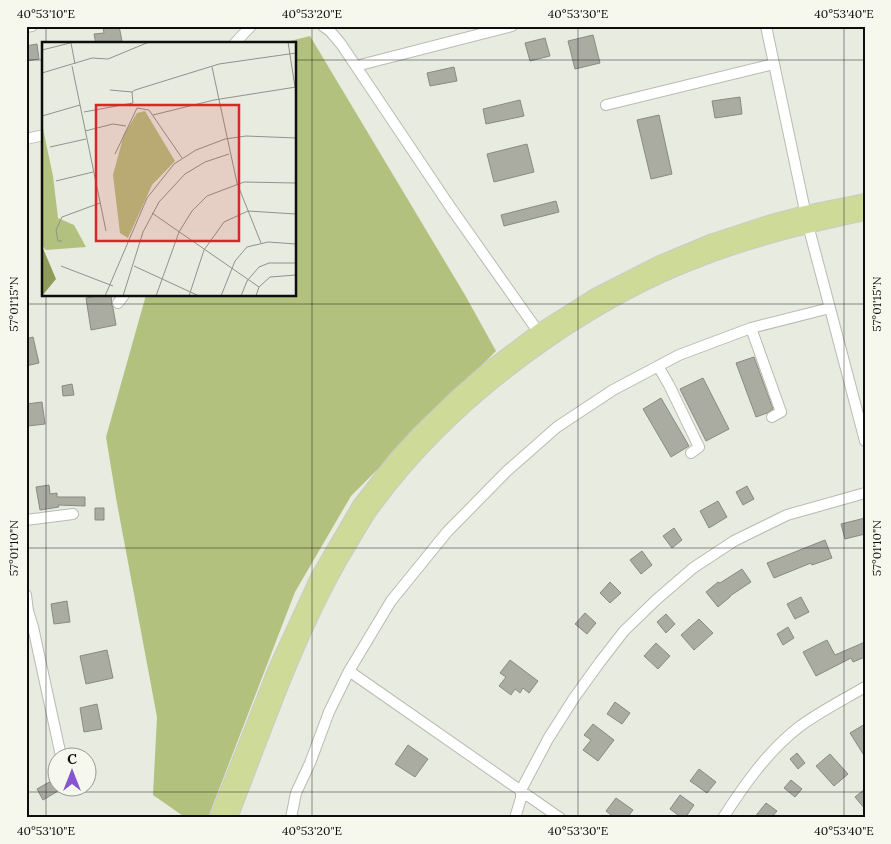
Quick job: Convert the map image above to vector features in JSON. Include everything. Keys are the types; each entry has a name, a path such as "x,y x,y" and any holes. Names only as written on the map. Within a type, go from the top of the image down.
{"main road":[{"path":"217,818 276,668 318,577 360,505 396,459 456,398 489,369 542,337 662,274 773,234 807,219 865,201"},
{"path":"807,219 865,213"},
{"path":"230,818 287,672 308,624 330,579 369,513 429,440 542,337"}],"street":[{"path":"26,27 32,26"},
{"path":"236,42 251,26"},
{"path":"323,26 341,44 451,208 542,337"},
{"path":"356,66 512,26"},
{"path":"766,26 807,219 865,440"},
{"path":"606,105 774,64"},
{"path":"26,139 42,135"},
{"path":"291,818 296,793 310,763 328,712 349,671 392,601 447,532 507,471 557,427 613,390 679,355 751,328 830,308"},
{"path":"751,328 781,412 772,417"},
{"path":"658,366 699,447 691,453"},
{"path":"514,818 521,798 521,790 553,731 574,698 624,631 656,600 685,574 734,541 787,515 865,493"},
{"path":"26,520 73,514"},
{"path":"26,595 27,611 33,626 59,746"},
{"path":"349,671 560,818"},
{"path":"723,818 748,781 781,742 799,727 865,687"}],"green space":[{"path":"310,36 465,295 496,351 351,496 295,592 208,818 186,818 153,795 157,717 106,437 146,296 296,296 296,42 286,42"}],"building":[{"path":"119,26 122,41 96,42 94,34 104,33 103,27"},
{"path":"593,35 600,63 575,69 568,41"},
{"path":"545,38 550,56 530,61 525,43"},
{"path":"37,44 39,59 26,61 26,46"},
{"path":"454,67 457,81 430,86 427,73"},
{"path":"740,97 742,114 715,118 712,101"},
{"path":"520,100 524,116 486,124 483,109"},
{"path":"659,115 672,174 651,179 637,120"},
{"path":"527,144 534,172 494,182 487,154"},
{"path":"556,201 559,212 504,226 501,215"},
{"path":"111,296 116,325 91,330 86,298"},
{"path":"33,337 39,363 26,366 26,339"},
{"path":"754,357 773,409 756,417 736,363"},
{"path":"703,378 729,429 706,441 680,389"},
{"path":"72,384 74,395 63,396 62,386"},
{"path":"661,398 689,446 671,457 643,409"},
{"path":"42,402 45,424 28,426 26,404"},
{"path":"49,485 50,494 57,493 57,497 85,497 85,506 58,505 59,507 40,510 36,487"},
{"path":"747,486 754,499 743,505 736,492"},
{"path":"718,501 727,517 709,528 700,511"},
{"path":"95,508 104,508 104,520 95,520"},
{"path":"865,518 865,534 845,539 841,524"},
{"path":"674,528 682,540 672,548 663,536"},
{"path":"825,540 832,558 812,565 811,563 774,578 767,563"},
{"path":"642,551 652,565 641,574 630,560"},
{"path":"742,569 751,582 730,596 718,607 706,592 718,582 720,583"},
{"path":"610,582 621,593 610,603 600,593"},
{"path":"801,597 809,612 795,619 787,604"},
{"path":"67,601 70,622 54,624 51,604"},
{"path":"585,613 596,623 587,634 575,624"},
{"path":"666,614 675,624 666,633 657,622"},
{"path":"699,619 713,633 694,650 681,635"},
{"path":"788,627 794,638 783,645 777,634"},
{"path":"827,640 835,655 865,642 865,657 853,662 851,658 816,676 803,652"},
{"path":"656,643 670,656 658,669 644,656"},
{"path":"107,650 113,678 86,684 80,656"},
{"path":"510,660 538,681 529,693 523,688 520,693 515,689 511,695 499,686 506,677 500,673"},
{"path":"615,702 630,713 622,724 607,714"},
{"path":"97,704 102,729 84,732 80,708"},
{"path":"593,724 614,740 598,761 583,750 591,740 584,735"},
{"path":"865,724 865,757 850,733"},
{"path":"408,745 428,759 415,777 395,764"},
{"path":"797,753 805,763 798,769 790,759"},
{"path":"830,754 848,774 834,786 816,766"},
{"path":"699,769 716,782 707,793 690,781"},
{"path":"791,780 802,789 795,797 784,788"},
{"path":"48,783 48,796 50,796 43,800 37,789"},
{"path":"865,789 865,809 855,797"},
{"path":"680,795 694,805 685,818 682,818 670,809"},
{"path":"616,798 633,810 627,818 615,818 606,811"},
{"path":"766,803 777,811 771,818 754,818"}]}
